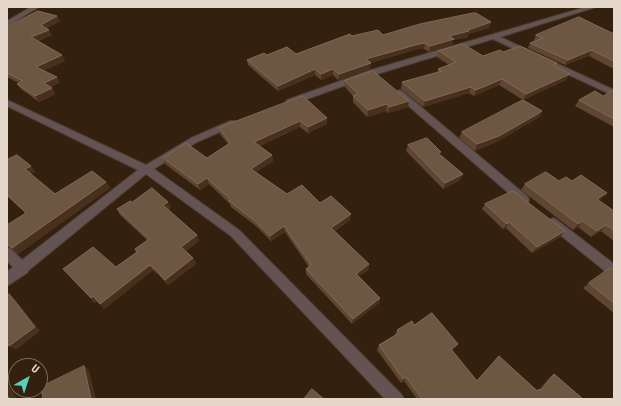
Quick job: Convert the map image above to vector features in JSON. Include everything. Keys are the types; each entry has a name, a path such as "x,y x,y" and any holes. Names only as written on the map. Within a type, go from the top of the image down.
{"street":[{"path":"7,24 36,7"},
{"path":"279,106 374,72 593,7"},
{"path":"492,36 614,93"},
{"path":"374,72 534,208"},
{"path":"7,103 146,169 235,233 396,399"},
{"path":"7,280 23,269 146,169 194,140 243,119"},
{"path":"546,217 614,271"},
{"path":"7,253 23,269"}],"building":[{"path":"38,11 57,16 41,25 49,30 31,37 62,55 36,67 57,77 44,83 52,88 35,96 17,84 23,81 7,73 7,27"},
{"path":"476,13 491,22 468,30 469,31 449,36 454,39 430,46 425,43 419,44 366,59 371,63 339,74 333,69 321,74 315,69 278,86 247,60 264,53 267,55 287,47 296,54 350,34 352,36 378,30 383,35 420,24"},
{"path":"579,17 614,34 614,61 592,50 568,60 530,43 543,38 536,35"},
{"path":"463,44 483,56 500,50 503,52 520,46 557,63 553,65 570,74 526,94 502,79 476,90 471,87 425,101 402,82 442,71 438,69 456,62 439,51"},
{"path":"373,71 409,101 389,107 387,104 368,110 353,96 358,94 345,81"},
{"path":"613,90 614,119 579,100 595,91 603,96"},
{"path":"303,96 327,118 308,127 300,121 254,142 272,155 251,169 287,194 302,185 320,203 331,196 351,214 331,228 369,264 356,274 380,298 353,319 306,269 311,265 284,226 270,236 255,221 229,201 231,200 207,178 198,184 163,158 186,143 207,158 230,143 219,128"},
{"path":"523,100 542,111 499,136 477,144 462,132"},
{"path":"427,138 441,152 438,153 463,174 445,183 408,145"},
{"path":"17,155 31,166 25,169 55,194 92,171 106,182 12,248 7,243 7,225 26,213 7,195 7,160"},
{"path":"546,172 559,181 566,177 572,181 581,175 607,193 597,199 614,211 614,230 606,225 597,231 583,221 578,224 525,184"},
{"path":"152,188 168,202 163,205 197,235 181,247 193,258 165,280 150,265 100,304 93,296 91,298 63,269 93,247 116,267 137,252 135,249 149,239 117,209 130,201 132,202"},
{"path":"513,191 565,231 537,247 509,222 507,224 485,204"},
{"path":"610,268 614,271 614,303 589,283"},
{"path":"9,294 35,327 9,346 7,343 7,296"},
{"path":"432,313 458,344 451,349 477,381 499,356 537,391 539,389 541,391 554,374 583,399 422,399 406,377 403,379 379,345 399,333 397,330 412,321 414,325"},
{"path":"84,366 91,399 43,399 48,398 48,384"},
{"path":"312,389 324,399 304,399"}]}
